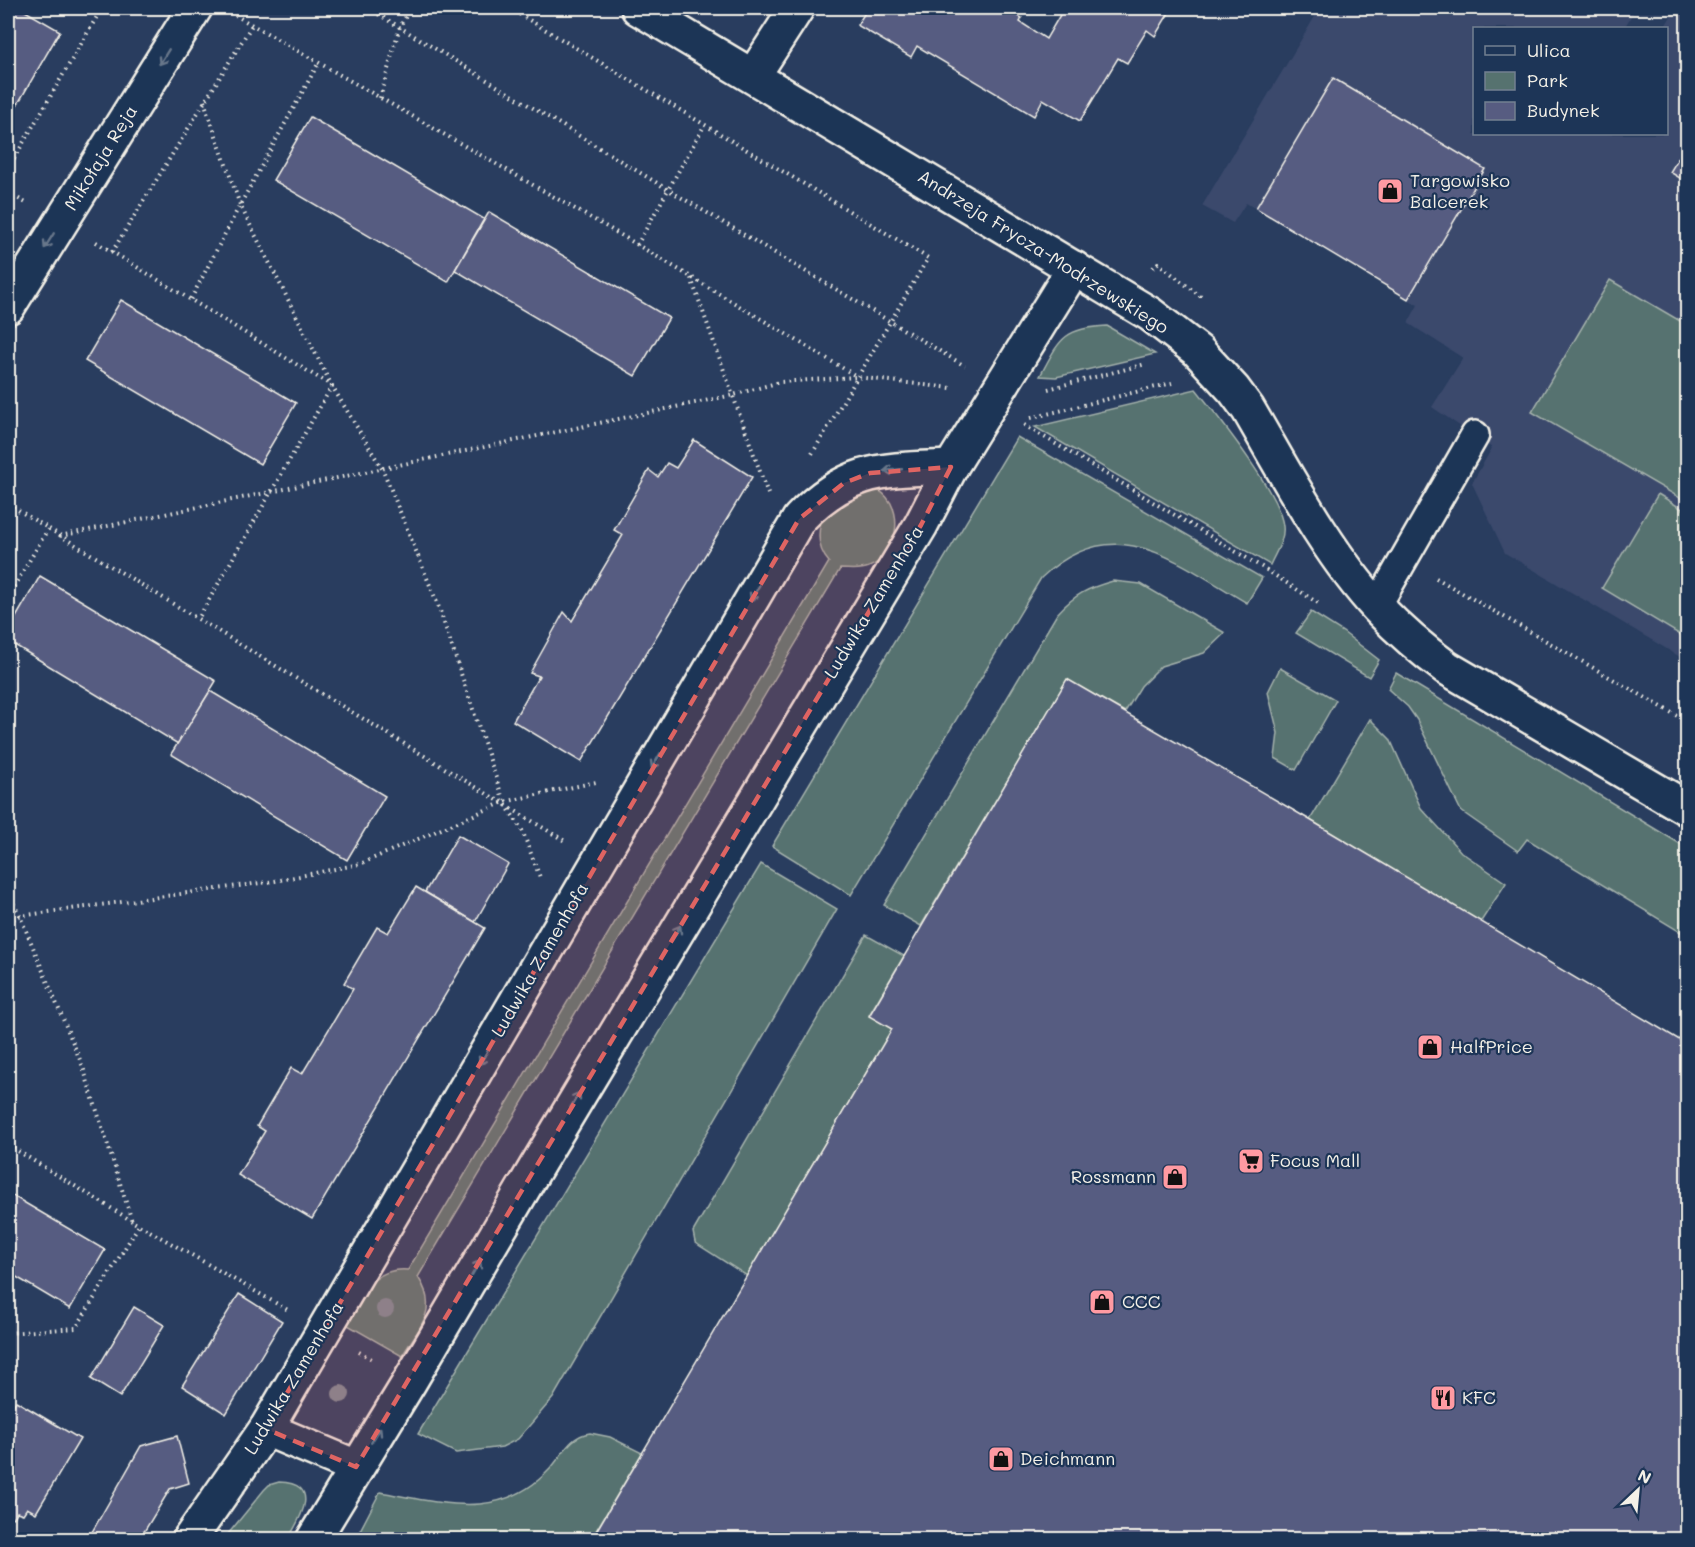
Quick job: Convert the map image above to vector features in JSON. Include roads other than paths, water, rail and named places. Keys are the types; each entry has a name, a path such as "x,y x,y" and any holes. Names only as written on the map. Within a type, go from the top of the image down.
{"street":[{"name":"Mikołaja Reja","path":"8,308 195,8"},
{"name":"Andrzeja Frycza-Modrzewskiego","path":"638,8 1150,314 1198,351 1234,390 1248,409 1332,549 1377,606 1412,642 1447,668 1688,808"},
{"path":"753,76 797,8"},
{"name":"Ludwika Zamenhofa","path":"313,1539 410,1381 538,1161 921,525 951,467 1074,268"},
{"name":"Ludwika Zamenhofa","path":"189,1539 266,1429 799,519 833,488 855,478 886,471 951,467"},
{"path":"266,1429 356,1467"}],"lane":[{"path":"1377,606 1475,435"}],"place":[{"name":"Targowisko Balcerek","path":"1390,191"},
{"name":"HalfPrice","path":"1430,1047"},
{"name":"Focus Mall","path":"1251,1161"},
{"name":"Rossmann","path":"1175,1177"},
{"name":"CCC","path":"1102,1302"},
{"name":"KFC","path":"1443,1398"},
{"name":"Deichmann","path":"1001,1459"}]}
